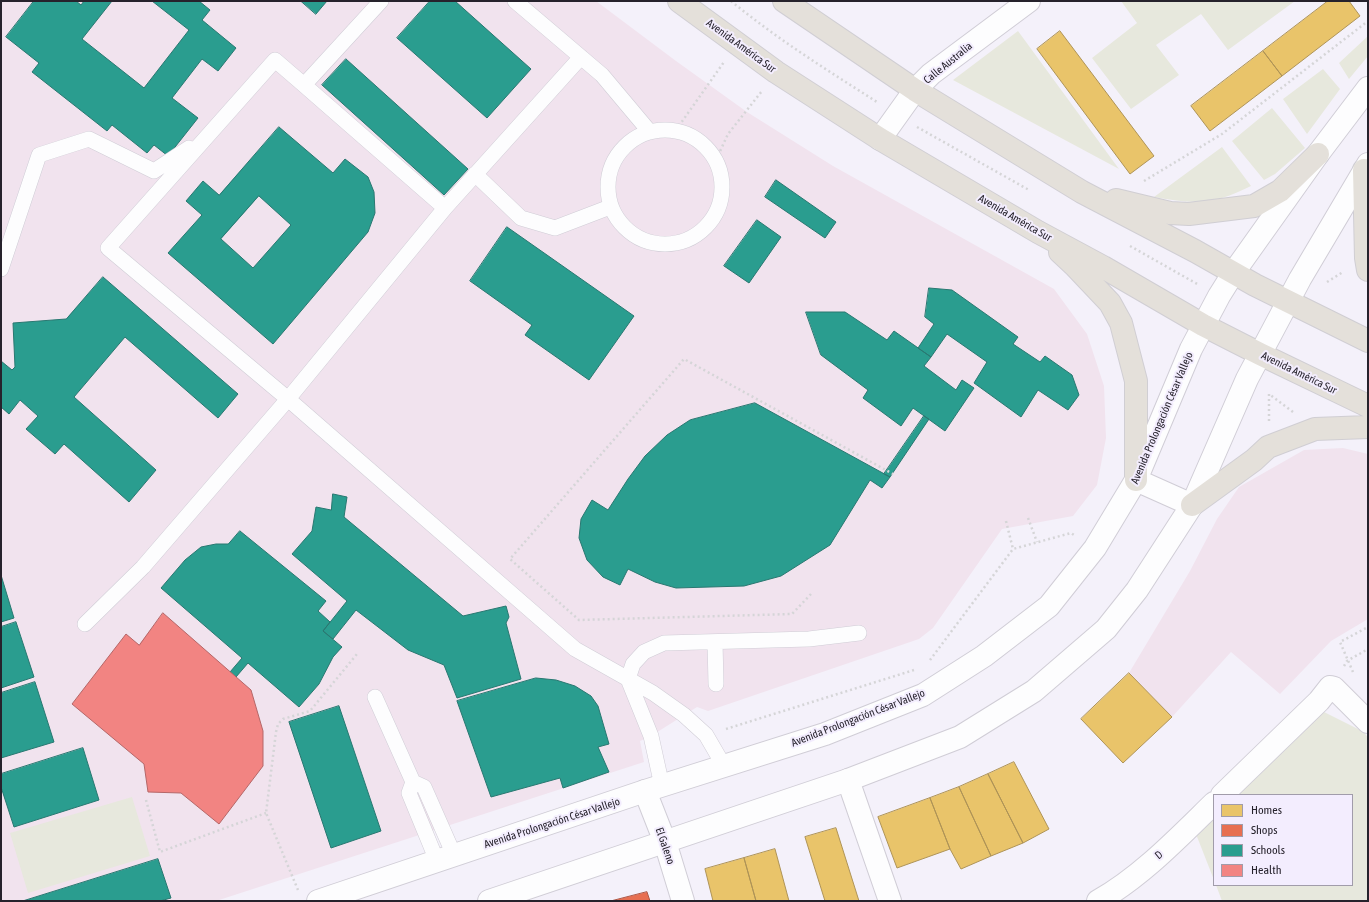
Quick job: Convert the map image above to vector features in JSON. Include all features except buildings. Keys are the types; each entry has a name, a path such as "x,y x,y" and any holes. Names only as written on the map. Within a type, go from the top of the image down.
{"main road":[{"name":"Avenida América Sur","path":"679,1 776,72 880,139 1038,232 1103,267 1203,325 1368,406"},
{"path":"784,1 915,90 1082,192 1234,272 1255,285 1368,340"},
{"name":"Calle Australia","path":"880,139 915,90 931,74 1029,1"},
{"name":"Avenida Prolongación César Vallejo","path":"309,898 445,858 654,788 825,734 923,695 984,656 1048,606 1095,548 1136,480 1191,349 1203,325 1234,272 1318,154 1368,88"},
{"path":"1082,192 1170,213 1189,214 1254,206 1280,191 1318,154"},
{"path":"1366,167 1367,264"},
{"path":"489,901 848,780 960,737 1034,691 1106,629 1137,590 1192,505 1247,379 1288,301 1366,167"},
{"path":"1038,232 1075,266 1110,304 1121,323 1136,381 1136,480 1192,505"},
{"path":"1192,505 1254,460 1268,447 1315,429 1368,427"},
{"path":"1223,794 1329,690 1368,722"},
{"path":"848,780 890,901"},
{"name":"El Galeno","path":"654,788 665,842 684,901"},
{"name":"D","path":"1098,901 1116,891 1172,844 1213,804"}],"lane":[{"path":"304,85 381,1"},
{"path":"515,1 602,75 649,131"},
{"path":"85,624 143,567 288,399 475,174 581,57"},
{"path":"446,208 275,60 108,248 288,399 575,649 653,694 684,715 706,735 724,766"},
{"path":"676,130 699,141 716,160 722,182 720,206 708,226 689,240 666,245 643,240 623,227 610,208 607,184 613,161 628,142 649,131 676,130"},
{"path":"1,269 39,155 89,139 154,171 207,137"},
{"path":"475,174 521,218 555,228 610,208"},
{"path":"654,788 651,736 628,679 633,664 644,652 664,643 809,639 859,633"},
{"path":"715,642 716,684"},
{"path":"375,697 413,782 424,787 445,858"}],"path":[{"path":"1142,182 1222,134 1368,21"},
{"path":"676,130 737,44"},
{"path":"716,160 728,134 747,112 776,72"},
{"path":"1323,284 1367,264"},
{"path":"811,594 792,614 579,620 510,559 684,359 893,474"},
{"path":"1028,518 1037,542"},
{"path":"1006,521 1013,549"},
{"path":"930,660 1013,549 1072,533 1095,548"},
{"path":"1347,661 1340,642 1368,627"},
{"path":"1329,690 1347,661 1368,649"},
{"path":"309,898 266,813 276,732 278,724 283,720 310,711 357,654"},
{"path":"706,735 918,669"},
{"path":"146,800 160,852 266,813"}],"shaded area":[{"path":"1,1 596,1 747,112 833,166 1054,289 1087,334 1104,386 1106,438 1097,485 1073,516 1002,529 933,628 919,639 708,711 697,707 651,736 640,741 644,762 216,901 1,901"},
{"path":"1121,1 1295,1 1228,50 1201,14 1156,45 1179,75 1131,109 1092,58 1137,23"},
{"path":"1018,31 1119,169 953,80"},
{"path":"1368,36 1368,56 1349,79 1339,63"},
{"path":"1323,69 1340,89 1307,134 1283,99"},
{"path":"1272,108 1305,148 1275,174 1264,180 1232,141"},
{"path":"1222,147 1251,186 1226,197 1206,201 1180,201 1154,197"},
{"path":"1343,448 1368,454 1368,619 1331,641 1280,694 1231,652 1172,717 1129,673 1190,571 1217,519 1239,487 1304,450"},
{"path":"1322,711 1364,732 1368,738 1368,901 1222,901 1216,886 1353,886 1353,794 1228,794"},
{"path":"132,797 150,856 28,893 10,833"},
{"path":"1213,808 1213,877 1194,829"}]}
